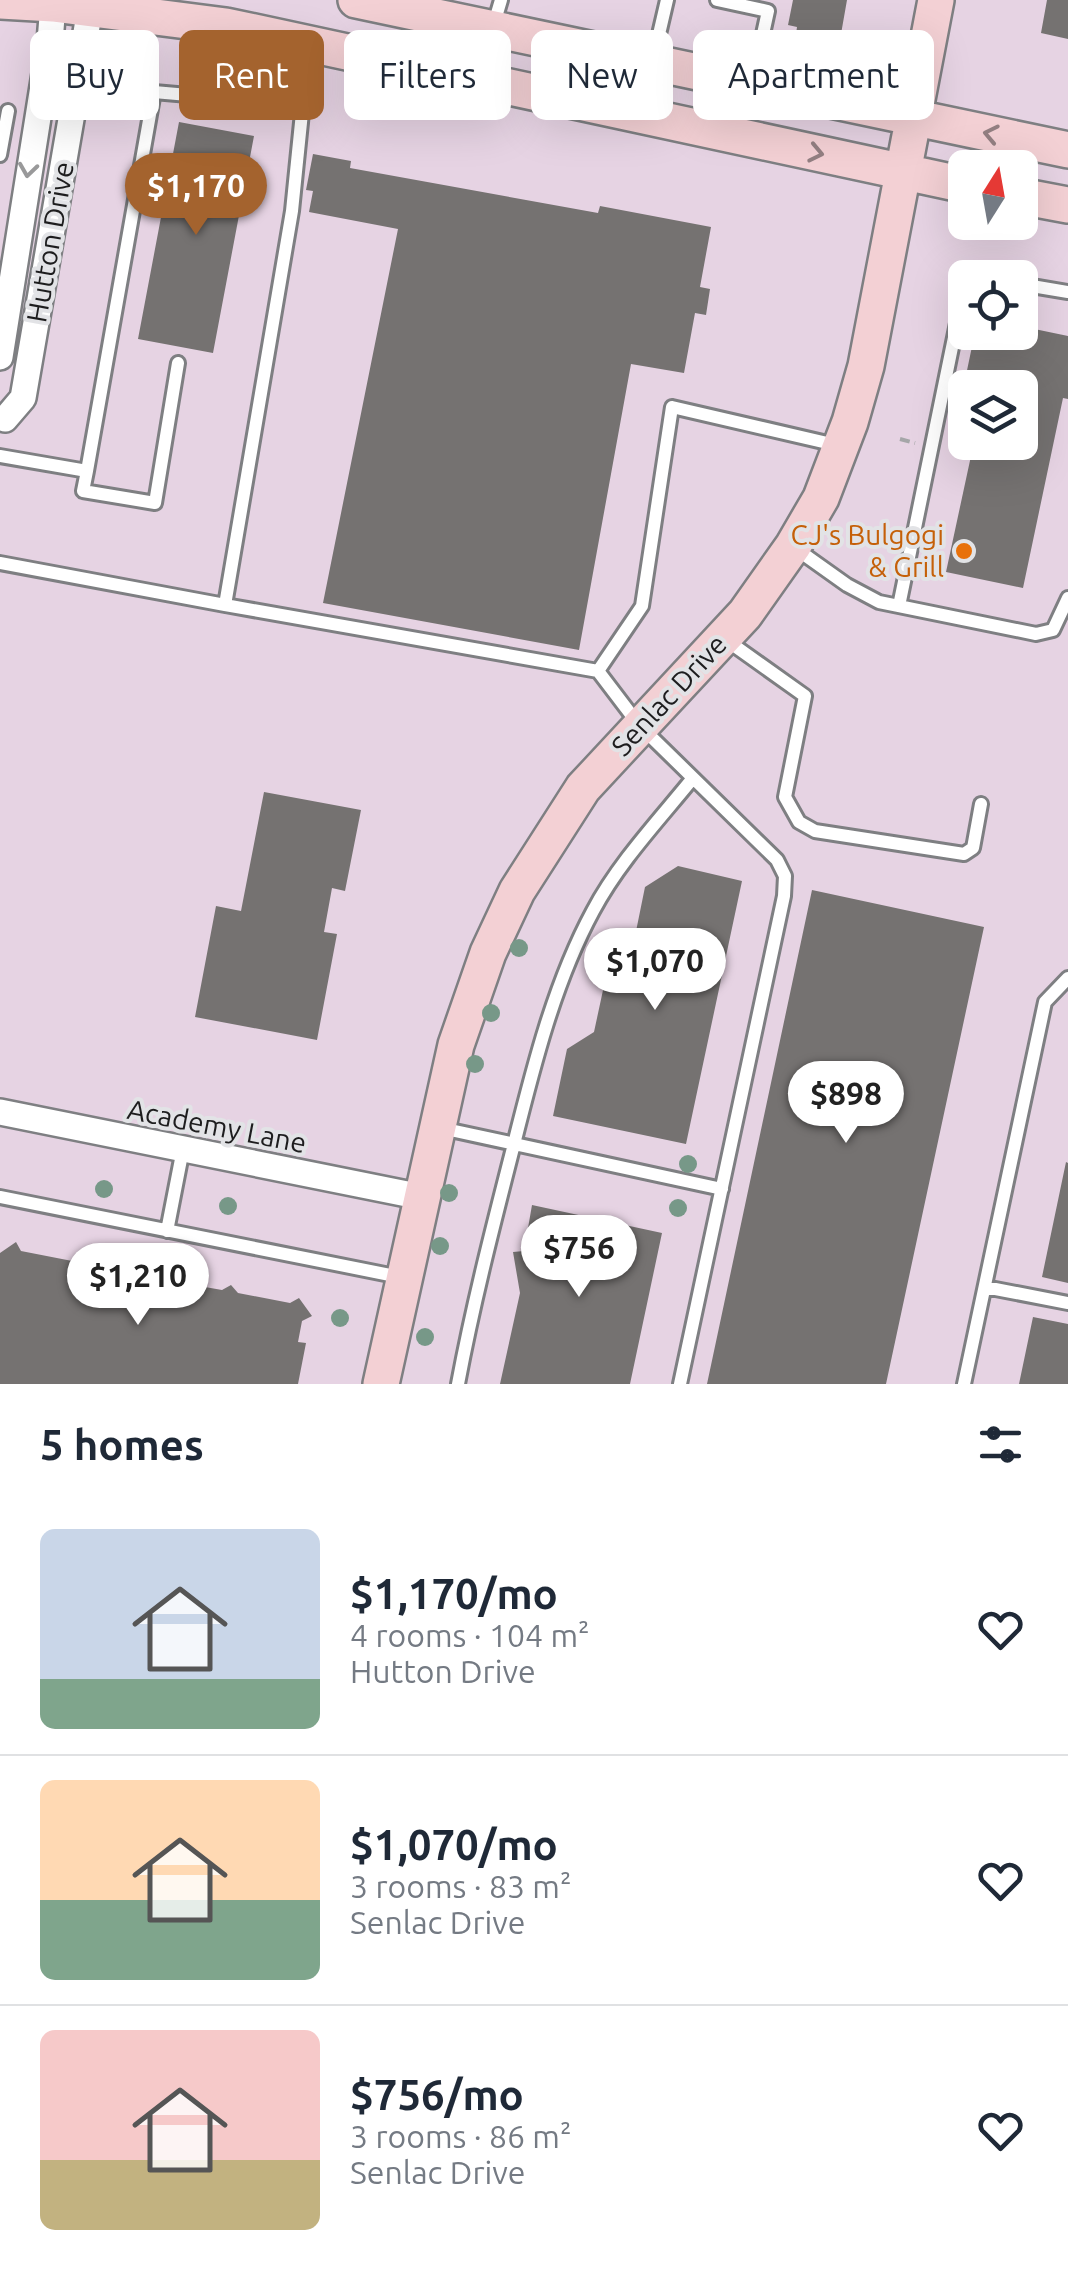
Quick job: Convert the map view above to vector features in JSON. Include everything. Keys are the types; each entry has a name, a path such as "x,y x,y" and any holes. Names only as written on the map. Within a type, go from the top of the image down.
{"main road":[{"path":"356,0 497,14 548,30"},
{"name":"Senlac Drive","path":"930,30 936,0"},
{"path":"0,1 90,4 247,30"},
{"path":"324,45 948,181"},
{"name":"Senlac Drive","path":"382,1384 456,1045 488,953 517,891 564,814 640,725 745,614 821,498 866,366 914,120"},
{"path":"924,120 1068,150"},
{"path":"1038,200 1068,206"}],"street":[{"name":"Hutton Drive","path":"51,30 53,2"},
{"name":"Hutton Drive","path":"0,445 2,412 23,398 90,4"},
{"name":"Hutton Drive","path":"1,340 35,120"},
{"name":"Academy Lane","path":"0,1112 422,1198"}],"lane":[{"path":"660,30 667,0"},
{"path":"717,0 768,6"},
{"path":"178,362 155,503 84,491 154,92 211,97 226,26"},
{"path":"0,156 4,110 30,115"},
{"path":"224,605 292,211 302,120"},
{"path":"1038,287 1068,292"},
{"path":"898,606 951,350"},
{"path":"598,671 642,606 672,407 841,446"},
{"path":"0,456 87,471"},
{"path":"793,546 867,597 1036,634 1053,630 1068,598"},
{"path":"0,563 598,671 640,725 777,860 785,876 784,896 680,1384"},
{"path":"723,637 805,696 785,797 800,822 816,831 964,854 973,848 980,804"},
{"path":"458,1384 473,1303 530,1082 577,943 594,908 630,856 694,778"},
{"path":"964,1384 1045,1002 1068,978"},
{"path":"438,1127 722,1189"},
{"path":"167,1230 183,1149"},
{"path":"0,1197 405,1278"},
{"path":"985,1286 1068,1303"}],"shaded area":[{"path":"0,0 1068,0 1068,1384 0,1384"}],"building":[{"path":"793,0 847,0 842,30 797,30 788,25"},
{"path":"1047,0 1068,0 1068,39 1041,33"},
{"path":"179,122 254,136 213,353 138,339"},
{"path":"313,154 351,161 350,168 598,213 600,206 711,227 700,287 710,289 706,315 695,313 684,373 631,364 579,650 323,603 398,229 309,212 313,191 306,190"},
{"path":"1038,330 1068,336 1068,399 1063,398 1023,588 946,572 970,460 1038,460 1038,370 967,370 971,350 1038,350"},
{"path":"264,792 361,810 345,891 332,888 324,932 337,934 317,1040 195,1017 216,906 241,911"},
{"path":"678,866 742,881 686,1144 553,1116 567,1049 594,1032 608,967 632,951 645,887"},
{"path":"812,890 984,927 886,1384 707,1384"},
{"path":"1068,1163 1068,1283 1042,1277"},
{"path":"532,1205 662,1233 630,1384 500,1384 520,1293 513,1252 524,1251"},
{"path":"16,1242 21,1251 108,1268 117,1262 123,1271 189,1284 199,1278 205,1287 222,1290 231,1285 238,1293 290,1303 299,1298 312,1316 302,1321 298,1342 306,1343 298,1384 0,1384 0,1253"},
{"path":"1033,1317 1068,1324 1068,1384 1019,1384"}],"place":[{"name":"CJ's Bulgogi & Grill","path":"964,551"}]}
